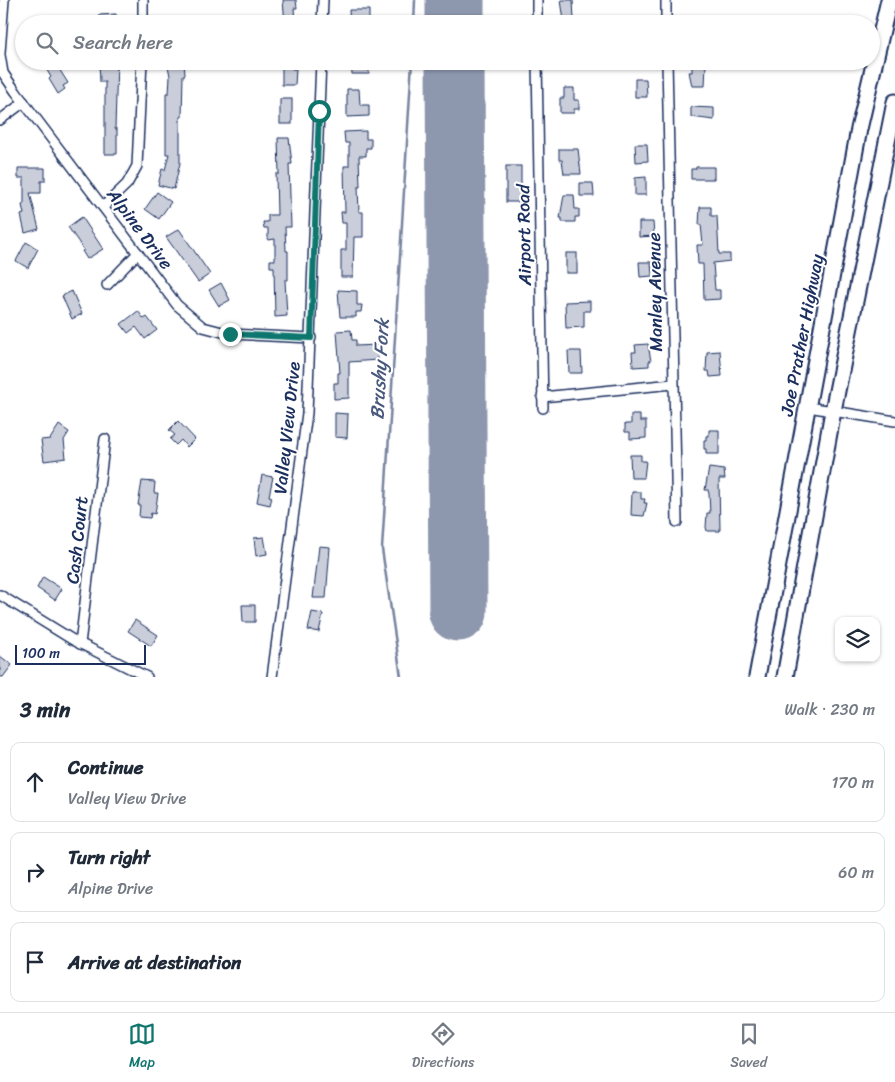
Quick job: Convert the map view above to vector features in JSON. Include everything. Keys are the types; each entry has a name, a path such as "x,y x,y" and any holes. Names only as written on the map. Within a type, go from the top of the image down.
{"highway":[{"name":"Joe Prather Highway","path":"880,36 888,0"},
{"name":"Joe Prather Highway","path":"757,677 859,129 872,70"},
{"path":"785,677 833,411 895,102"}],"street":[{"name":"Alpine Drive","path":"4,0 0,54 4,73 177,305 203,327 230,334 311,338"},
{"path":"143,0 143,15"},
{"path":"322,15 323,0"},
{"path":"537,0 537,15"},
{"path":"666,0 666,15"},
{"path":"103,207 127,184 137,166 142,70"},
{"name":"Valley View Drive","path":"272,677 303,452 311,338 321,70"},
{"name":"Airport Road","path":"537,70 543,408"},
{"name":"Manley Avenue","path":"667,70 677,522"},
{"path":"0,120 24,102"},
{"path":"107,285 138,253"},
{"path":"542,397 673,384"},
{"path":"808,407 895,422"},
{"name":"Cash Court","path":"80,644 105,439"},
{"path":"0,595 80,644 147,677"}],"building":[{"path":"283,0 296,0 297,8 294,8 294,15 284,15"},
{"path":"561,0 573,0 574,15 563,15"},
{"path":"349,10 369,10 369,15 349,15"},
{"path":"47,70 60,70 68,83 63,86 65,89 58,94 49,79 51,77"},
{"path":"99,70 117,70 115,129 117,129 117,154 105,154 105,82 100,82"},
{"path":"169,70 185,70 182,117 180,117 180,163 174,189 158,185 162,169 165,170 169,154 166,154 166,93 169,93"},
{"path":"282,70 296,70 295,85 282,85"},
{"path":"352,70 369,70 369,74 352,74"},
{"path":"692,70 706,70 705,86 692,86 689,72 692,72"},
{"path":"635,79 646,79 647,97 635,97"},
{"path":"564,88 574,88 574,100 579,100 579,109 574,109 574,113 560,113 560,98 564,98"},
{"path":"347,89 359,89 360,105 369,105 369,116 347,117"},
{"path":"280,99 292,99 292,124 280,124"},
{"path":"691,107 714,108 714,120 691,117"},
{"path":"366,131 366,139 371,139 371,148 366,148 366,156 359,156 360,187 358,187 359,212 363,212 363,237 354,237 353,277 341,277 341,250 346,250 346,223 342,223 341,212 345,212 344,166 349,166 349,143 345,143 344,132"},
{"path":"278,138 289,138 292,164 289,164 291,227 285,227 286,251 288,251 288,280 285,280 287,316 275,317 274,267 270,267 270,260 275,260 275,239 268,240 268,228 264,228 263,222 268,222 268,215 277,215 276,174 279,174"},
{"path":"635,144 647,144 648,161 636,162"},
{"path":"559,149 578,149 581,174 564,174 562,160 559,160"},
{"path":"506,166 521,166 521,202 506,202"},
{"path":"696,167 714,167 714,179 691,179 691,169 696,169"},
{"path":"18,168 45,168 45,181 41,181 41,193 30,193 39,229 25,233 21,215 24,214 22,205 24,204 24,178 18,178"},
{"path":"646,177 646,195 635,195 635,178"},
{"path":"580,183 593,183 594,196 580,196"},
{"path":"157,192 171,202 159,219 145,209"},
{"path":"564,195 574,195 575,209 579,209 579,217 575,217 575,222 562,222 562,218 560,218"},
{"path":"700,207 711,207 711,216 717,216 719,254 730,254 730,261 713,263 715,290 720,290 720,299 704,300 703,264 698,264 697,245 703,245 701,224 699,225"},
{"path":"82,217 103,249 87,259 82,251 84,250 68,227"},
{"path":"639,222 653,222 654,236 639,237"},
{"path":"179,229 210,274 198,282 166,237"},
{"path":"26,242 38,249 28,268 16,261"},
{"path":"566,253 577,253 577,273 566,273"},
{"path":"639,262 651,262 652,276 640,277"},
{"path":"221,283 230,300 219,306 209,290"},
{"path":"338,290 357,291 357,305 362,305 361,312 356,312 356,317 340,317"},
{"path":"72,291 82,314 72,319 62,296"},
{"path":"590,301 590,311 584,311 584,327 566,328 565,302"},
{"path":"138,311 144,319 147,317 157,330 145,339 136,327 128,333 121,324"},
{"path":"351,330 352,340 356,340 356,346 377,345 378,360 349,362 349,398 334,399 334,383 338,383 338,373 340,373 337,331"},
{"path":"648,344 651,361 649,361 649,366 633,367 632,352 636,352 635,345"},
{"path":"568,351 581,351 582,373 569,373"},
{"path":"720,351 722,376 710,377 709,371 706,371 707,352"},
{"path":"335,413 348,414 347,438 335,437"},
{"path":"631,415 640,415 640,421 646,421 646,438 630,439 630,432 625,432 625,424 631,424"},
{"path":"178,421 195,439 187,447 181,440 176,445 170,439 175,435 169,430"},
{"path":"59,425 69,432 64,440 66,458 44,461 41,440 50,439"},
{"path":"709,430 719,430 719,454 706,454 704,440 706,440 706,436 709,436"},
{"path":"630,455 641,455 641,461 646,461 644,478 631,478"},
{"path":"709,468 724,470 725,479 719,479 720,531 707,531 706,527 707,513 710,513 709,494 708,490 705,490"},
{"path":"262,475 273,477 269,496 272,497 270,505 257,502"},
{"path":"142,481 155,482 154,493 158,493 155,514 151,513 150,518 139,517 140,505 138,505"},
{"path":"632,492 641,492 641,499 645,499 644,503 647,503 644,516 631,515"},
{"path":"264,537 267,554 256,556 254,538"},
{"path":"319,546 330,547 326,598 313,598"},
{"path":"43,577 62,589 55,600 37,588"},
{"path":"242,605 255,605 255,622 243,622"},
{"path":"312,612 323,614 319,632 308,630"},
{"path":"135,620 158,635 151,646 128,631"},
{"path":"0,656 12,665 3,677 0,677"}],"waterway":[{"name":"Brushy Fork","path":"414,15 415,0"},
{"name":"Brushy Fork","path":"401,677 382,549 411,70"}],"runway":[{"path":"455,0 455,15"},
{"path":"455,70 458,612"}],"route":[{"path":"230,334 311,338 319,111"}]}
